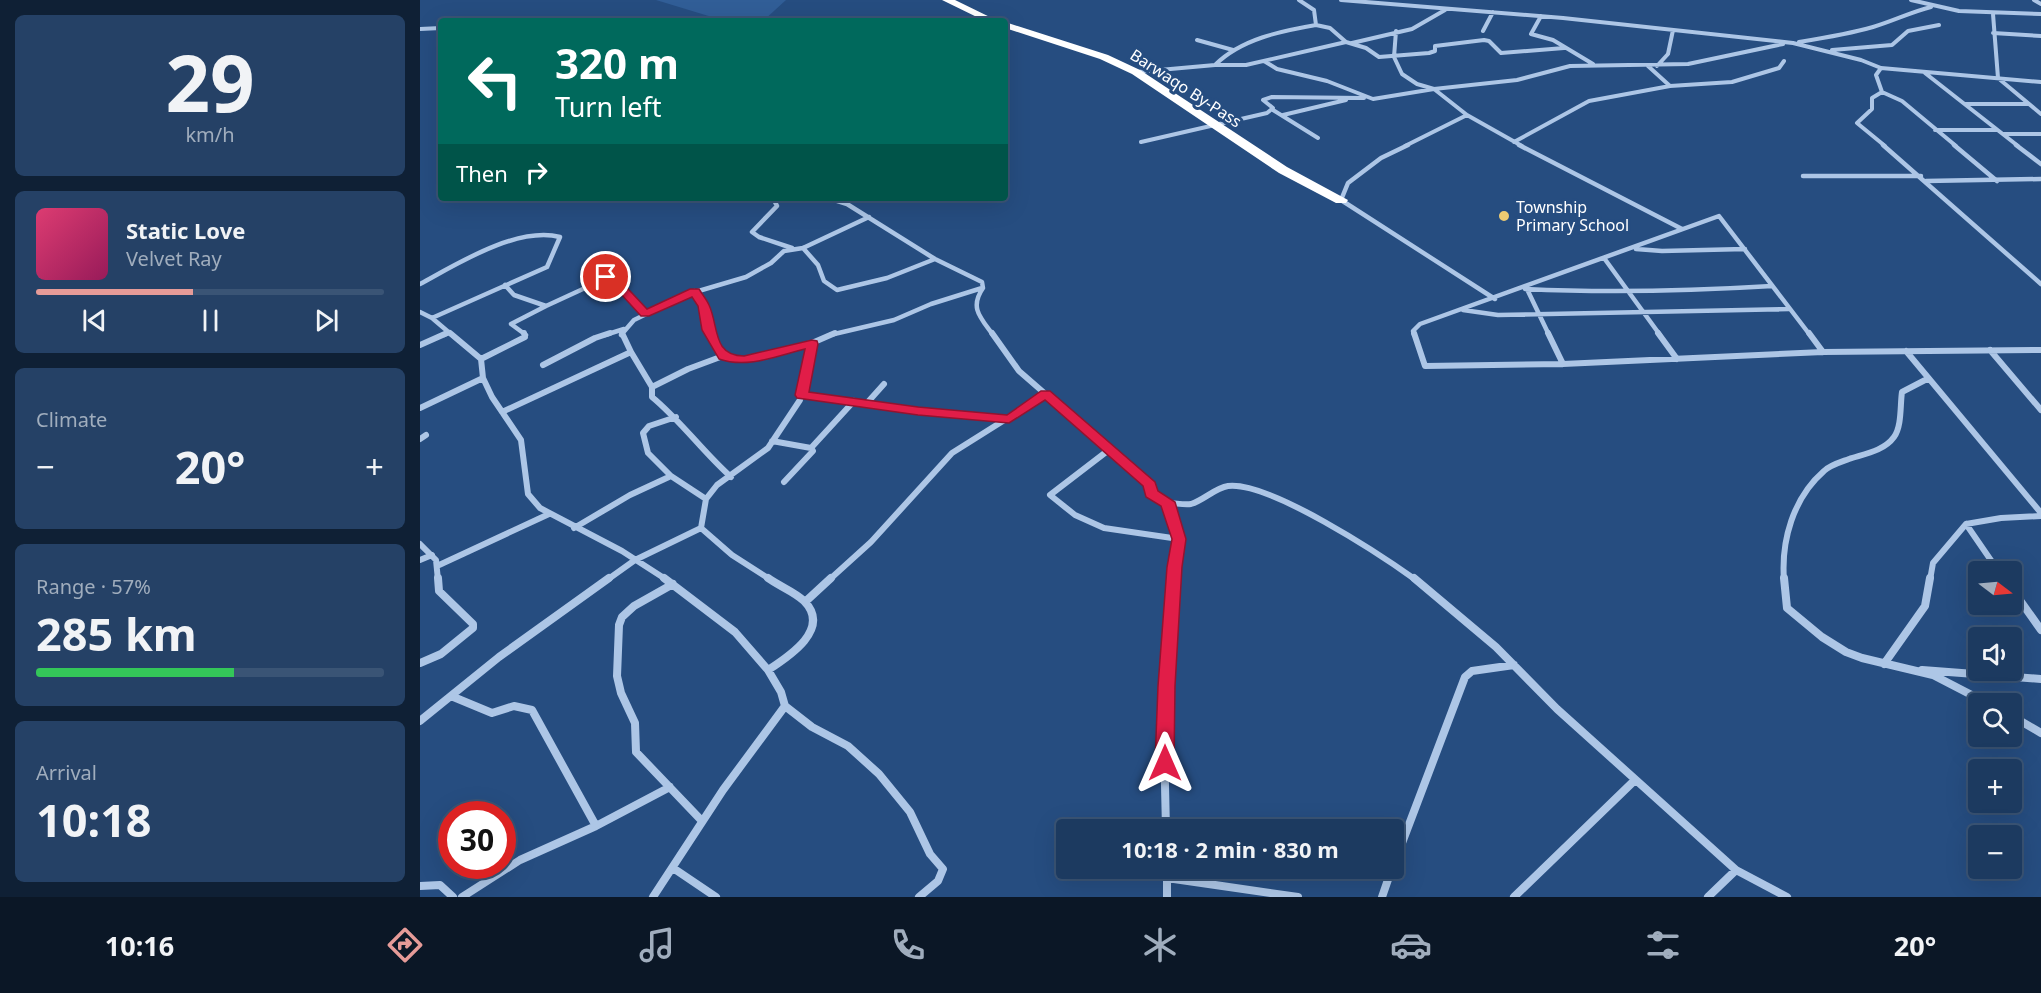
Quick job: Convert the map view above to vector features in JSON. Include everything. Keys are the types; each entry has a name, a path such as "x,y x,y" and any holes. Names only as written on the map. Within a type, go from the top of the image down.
{"highway":[{"path":"947,0 986,18"},
{"name":"Barwaqo By-Pass","path":"1008,26 1104,57 1136,72 1283,170 1341,200"}],"street":[{"path":"1299,0 1314,10 1316,25"},
{"path":"1341,0 1541,16 1792,43 1828,51 1881,68 2041,82"},
{"path":"1911,0 1931,7 1993,14 2041,14"},
{"path":"2034,0 2041,4"},
{"path":"1318,138 1273,110 1263,100 1292,96 1373,99 1434,89 1517,80 1570,66 1688,64 1841,35 1931,7"},
{"path":"1352,43 1396,31 1410,30 1446,10"},
{"path":"1483,31 1492,12"},
{"path":"1993,14 1998,78 2041,114"},
{"path":"1541,16 1530,34 1549,38 1594,64"},
{"path":"1215,65 1221,57 1233,50 1273,34 1316,25 1330,28 1346,42"},
{"path":"1828,51 1892,45 1908,31 1939,25"},
{"path":"420,28 438,28"},
{"path":"1657,66 1668,54 1673,30"},
{"path":"1396,31 1394,57 1402,74 1417,84 1434,89 1467,115 1514,142 1682,229"},
{"path":"1993,33 2041,36"},
{"path":"1197,40 1233,50"},
{"path":"1136,72 1215,65 1246,65 1346,42 1380,57 1429,53 1435,51 1436,46 1484,40 1489,41 1501,53 1564,48"},
{"path":"1264,62 1277,69 1327,81 1368,98"},
{"path":"1514,142 1589,101 1670,86 1732,82 1779,68 1784,62"},
{"path":"1648,66 1670,86"},
{"path":"1881,68 1876,75 1882,92 1902,101 1997,182"},
{"path":"1924,73 2041,164"},
{"path":"1882,92 1872,98 1870,101 1872,109 1857,123 1921,176 2041,284"},
{"path":"1283,115 1361,98"},
{"path":"1965,104 2027,104"},
{"path":"1141,142 1273,110"},
{"path":"1467,115 1381,158 1348,183 1341,200 1495,298"},
{"path":"1935,130 1997,130"},
{"path":"2003,134 2041,134"},
{"path":"1803,176 1921,176"},
{"path":"1926,181 1997,182 2041,179"},
{"path":"774,201 777,206 775,209 752,232 759,237 793,249"},
{"path":"838,201 847,204 935,259 982,282 983,288 975,303 980,316 1019,371 1150,485 1151,493 1161,501 1190,504 1227,486 1248,487 1263,492 1376,551 1420,583 1496,647 1557,709 1736,870 1787,897"},
{"path":"1823,352 1719,216 1633,249 1420,324 1413,331 1425,366 1563,364 1823,352 2041,350"},
{"path":"543,365 595,338 624,329 645,314 694,291 746,277 784,251 803,248 868,217"},
{"path":"420,284 502,244 539,233 553,232 560,237 547,267 432,318"},
{"path":"803,248 818,265 824,281 837,290 887,278 935,259"},
{"path":"1633,249 1662,251 1745,249"},
{"path":"1604,258 1677,359"},
{"path":"481,359 525,337 511,324 570,292 608,277 623,289 632,302 645,314"},
{"path":"505,285 514,296 546,306"},
{"path":"1518,290 1553,292 1710,290 1772,286"},
{"path":"694,291 704,306 708,330 723,356 734,360 744,360 812,344 832,334 894,320 931,304 983,288"},
{"path":"1527,289 1537,314 1563,364"},
{"path":"1461,310 1498,315 1599,314 1643,310 1704,312 1789,309"},
{"path":"420,312 432,318 481,359 483,378 521,440 528,494 540,508 674,584 735,632 768,670 781,692 784,706 812,727 848,746 879,774 910,812 930,854 943,868 938,881 919,897"},
{"path":"624,329 621,335 652,387 652,397 676,417 715,463 731,477"},
{"path":"420,345 448,333"},
{"path":"701,528 706,499 717,485 765,452 802,395 812,344"},
{"path":"1990,350 2041,410"},
{"path":"1906,351 2041,515"},
{"path":"502,412 631,352"},
{"path":"652,387 688,369 723,356"},
{"path":"420,408 483,378"},
{"path":"1927,379 1902,392 1896,435 1882,449 1855,456 1822,470 1801,499 1786,529 1782,574 1787,608 1816,633 1847,653 1884,664 1914,669 2041,679"},
{"path":"867,403 884,384"},
{"path":"806,602 872,542 958,448 1009,419 1046,394"},
{"path":"802,395 918,411 1009,419"},
{"path":"784,482 813,451 811,448 854,401"},
{"path":"676,417 649,426 643,433 648,453 671,476 706,499"},
{"path":"420,434 426,435 420,439"},
{"path":"772,441 811,448"},
{"path":"1110,449 1050,495 1075,515 1104,528 1179,539"},
{"path":"574,528 630,495 671,476"},
{"path":"1166,819 1164,740 1166,686 1179,539 1167,502"},
{"path":"437,566 549,514"},
{"path":"1884,664 1925,606 1933,563 1966,524 2041,515"},
{"path":"1966,524 1991,561"},
{"path":"701,528 732,555 806,602 813,616 807,638 796,650 768,670"},
{"path":"420,721 499,657 635,560 701,528"},
{"path":"420,544 436,560 439,591 473,624 473,628 448,649 420,663"},
{"path":"420,560 432,555"},
{"path":"674,584 634,606 622,617 618,632 617,676 621,693 635,723 636,752 702,821"},
{"path":"2022,603 2041,630"},
{"path":"1404,838 1465,677 1472,671 1514,665"},
{"path":"1914,669 1970,693"},
{"path":"451,696 492,713 514,706 532,710 596,826"},
{"path":"653,897 674,868 702,821 784,706"},
{"path":"2022,723 2041,734"},
{"path":"1514,897 1635,780"},
{"path":"462,897 520,860 596,826 670,787"},
{"path":"674,868 716,897"},
{"path":"1708,897 1736,870"},
{"path":"1167,879 1167,897"},
{"path":"1200,879 1298,897"},
{"path":"1382,897 1388,879"},
{"path":"420,886 440,885 453,897"}],"shaded area":[{"path":"656,0 786,0 766,18 715,18"}],"place":[{"name":"Township Primary School","path":"1504,216"}],"route":[{"path":"606,277 612,278 645,314 694,291 704,306 708,330 723,356 734,360 744,360 812,344 802,395 918,411 1009,419 1046,394 1110,449 1150,485 1151,493 1161,501 1167,502 1179,539 1166,686 1165,763"}]}
